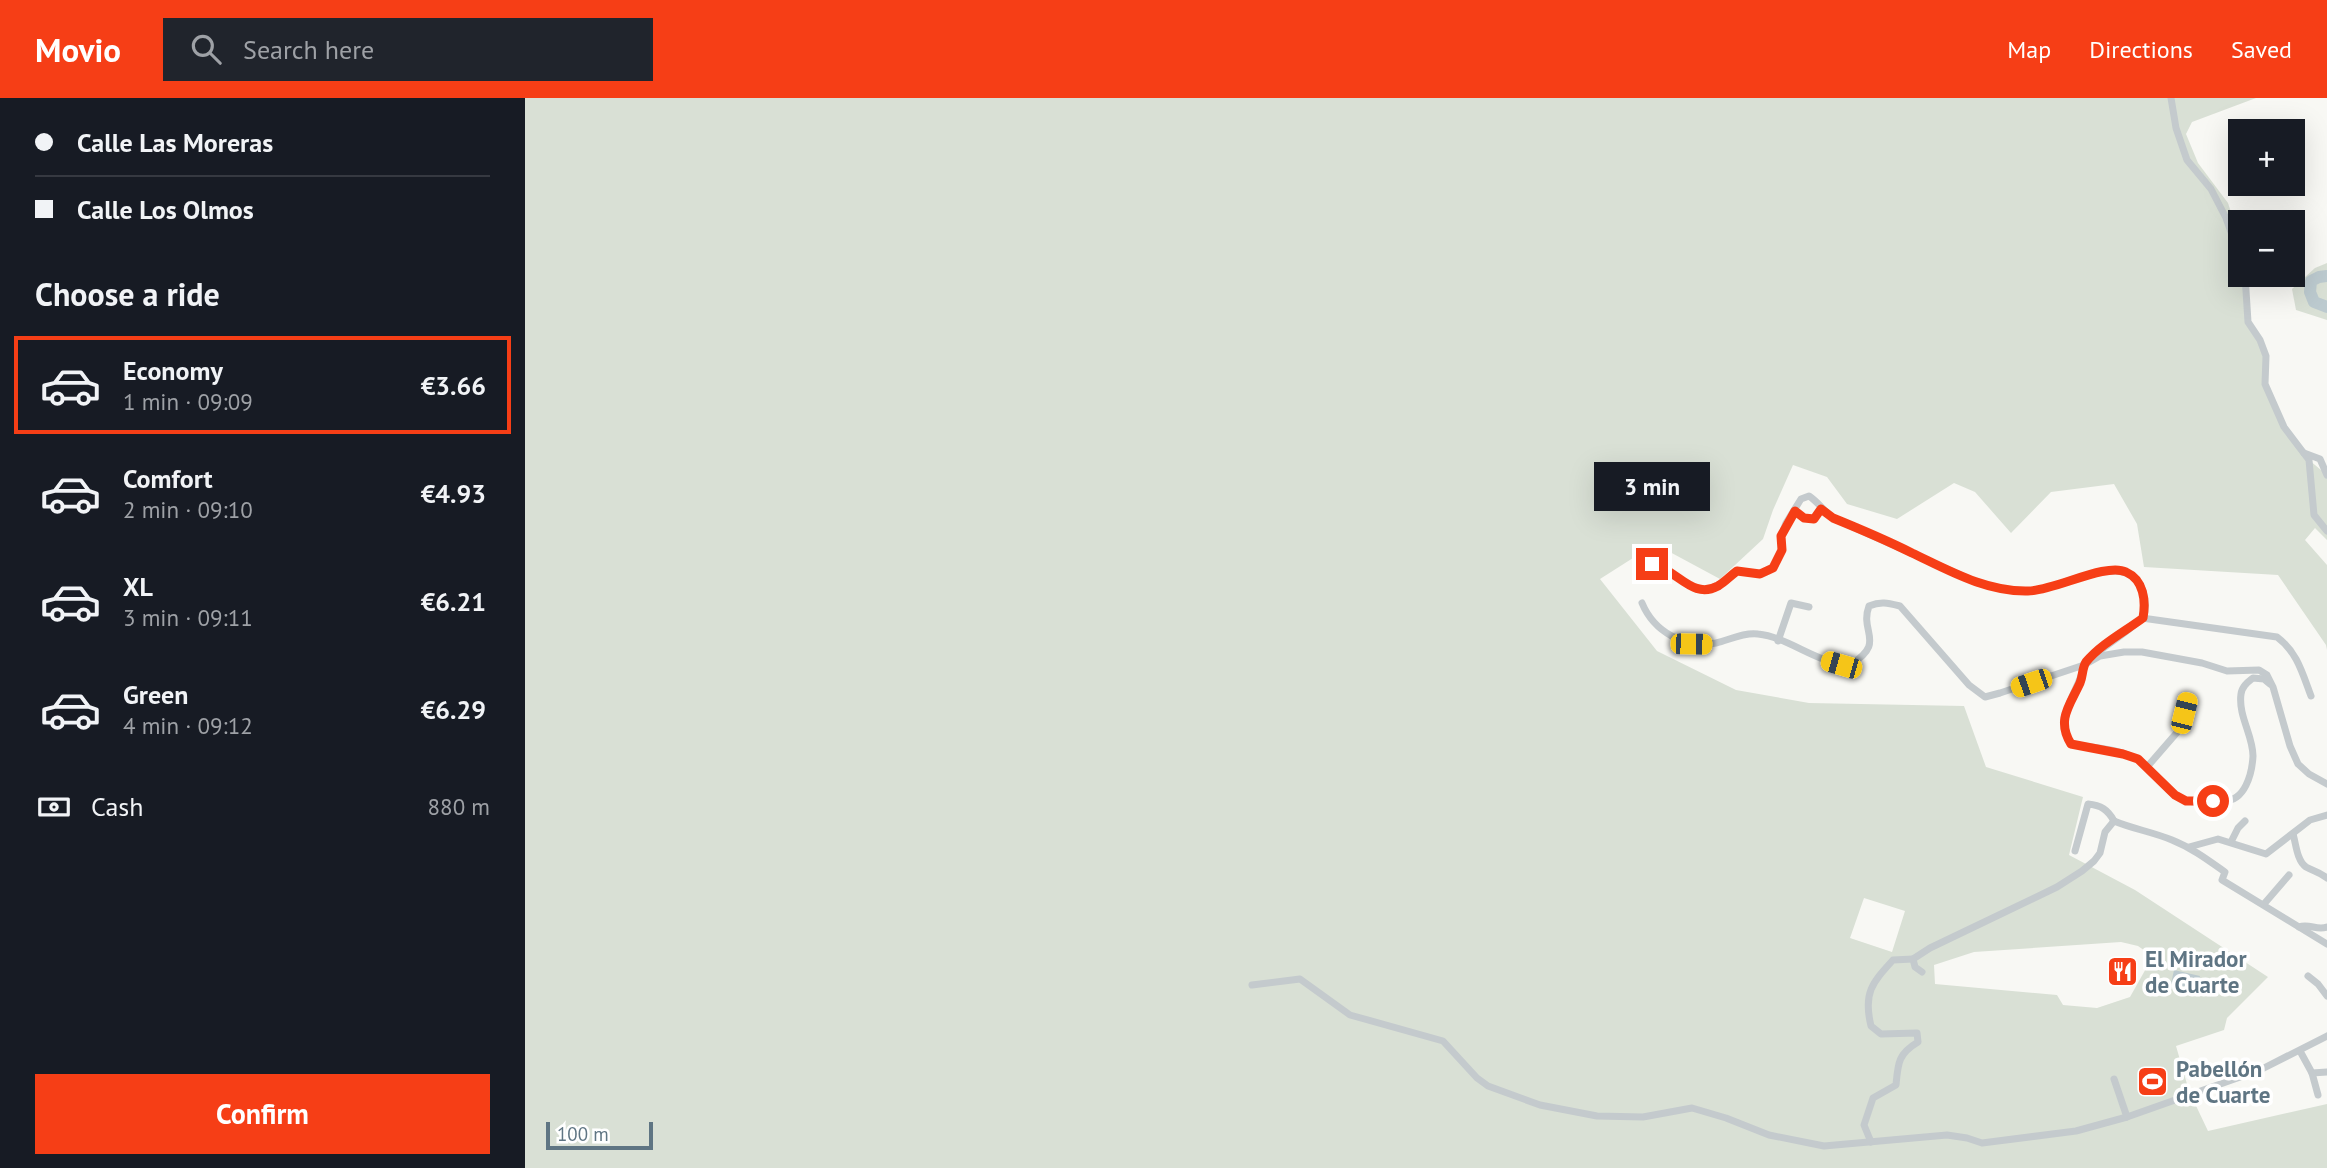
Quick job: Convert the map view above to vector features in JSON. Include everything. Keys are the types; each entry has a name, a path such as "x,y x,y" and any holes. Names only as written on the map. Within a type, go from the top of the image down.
{"street":[{"path":"2171,98 2176,128 2187,160 2211,189 2228,224"},
{"path":"2246,287 2248,322 2260,340 2266,356 2266,384 2284,427 2309,460 2314,515 2327,531"},
{"path":"2303,453 2320,459 2327,475"},
{"path":"1652,564 1665,567 1697,590 1721,585 1737,571 1760,574 1773,568 1782,550 1781,536 1801,499 1809,496 1833,518 1978,583 2000,589 2049,589 2113,569 2126,572 2142,588 2146,603 2143,618"},
{"path":"1795,511 1804,518 1814,519 1821,509"},
{"path":"1642,603 1657,626 1676,639 1691,644 1718,643 1757,633 1825,660 1850,665 1866,652 1871,640 1866,614 1869,606 1878,602 1900,606 1969,685 1985,696 2000,694 2100,656 2123,652 2141,652 2202,663 2227,671 2259,670 2267,675 2273,687 2298,764 2327,784"},
{"path":"1778,640 1791,603 1809,607"},
{"path":"2273,687 2258,677 2253,678 2242,689 2242,717 2253,757 2248,783 2242,793 2230,801 2186,801 2175,795 2138,759 2071,744 2064,733 2065,712 2081,680 2084,664 2106,644 2143,618 2277,637 2296,655 2311,696"},
{"path":"2147,767 2180,729 2188,697"},
{"path":"2075,851 2088,804 2097,804 2108,811 2114,821 2189,847 2225,872 2222,880 2327,944"},
{"path":"2189,847 2218,839 2266,854 2310,820 2327,815"},
{"path":"1871,1142 1864,1125 1873,1098 1896,1085 1898,1062 1905,1050 1918,1042 1917,1033 1881,1034 1871,1026 1867,1012 1872,983 1893,960 1913,959 1930,948 2057,887 2082,871 2094,861 2105,832 2114,821"},
{"path":"2231,842 2245,821"},
{"path":"2293,834 2301,861 2327,878"},
{"path":"2264,904 2289,875"},
{"path":"2299,927 2327,927"},
{"path":"1913,959 1915,967 1922,972"},
{"path":"2308,975 2327,996"},
{"path":"1252,985 1300,979 1350,1015 1443,1041 1477,1079 1488,1086 1540,1105 1597,1116 1643,1117 1692,1108 1769,1135 1823,1146 1947,1135 1982,1143 2076,1132 2260,1070 2327,1035"},
{"path":"2300,1051 2312,1073 2318,1095"},
{"path":"2312,1073 2327,1072"},
{"path":"2114,1079 2127,1117"}],"shaded area":[{"path":"525,98 2256,98 2192,122 2186,134 2198,163 2230,210 2228,210 2228,287 2246,287 2248,322 2266,356 2266,384 2284,427 2309,460 2327,475 2327,540 2315,528 2305,540 2327,565 2327,650 2278,575 2144,567 2137,524 2114,484 2051,492 2011,533 1975,492 1954,483 1897,519 1847,504 1827,477 1793,465 1763,539 1720,579 1655,544 1600,579 1657,651 1736,690 1809,703 1964,706 1986,767 2083,797 2069,855 2135,890 2268,977 2227,1018 2224,1030 2176,1046 2189,1091 2208,1131 2327,1104 2327,1168 525,1168","holes":["1864,898 1905,911 1892,952 1850,938","2121,942 2138,946 2148,953 2143,962 2148,965 2130,997 2097,1008 2063,1005 2057,995 1935,984 1934,965 1974,952"]},
{"path":"2327,263 2327,320 2296,310 2292,289 2305,287 2305,277 2315,268"},
{"path":"2174,970 2200,976 2197,989 2171,984"}],"waterway":[{"path":"2327,276 2311,281 2310,292 2314,302 2327,307"}],"place":[{"name":"El Mirador de Cuarte","path":"2122,971"},
{"name":"Pabellón de Cuarte","path":"2153,1081"}],"route":[{"path":"1652,564 1665,567 1697,590 1721,585 1737,571 1760,574 1773,568 1782,550 1781,536 1786,523 1795,511 1804,518 1814,519 1821,509 1833,518 1941,567 2000,589 2049,589 2113,569 2126,572 2142,588 2146,603 2143,618 2106,644 2084,664 2081,680 2065,712 2064,733 2071,744 2138,759 2175,795 2186,801 2213,801"}]}
